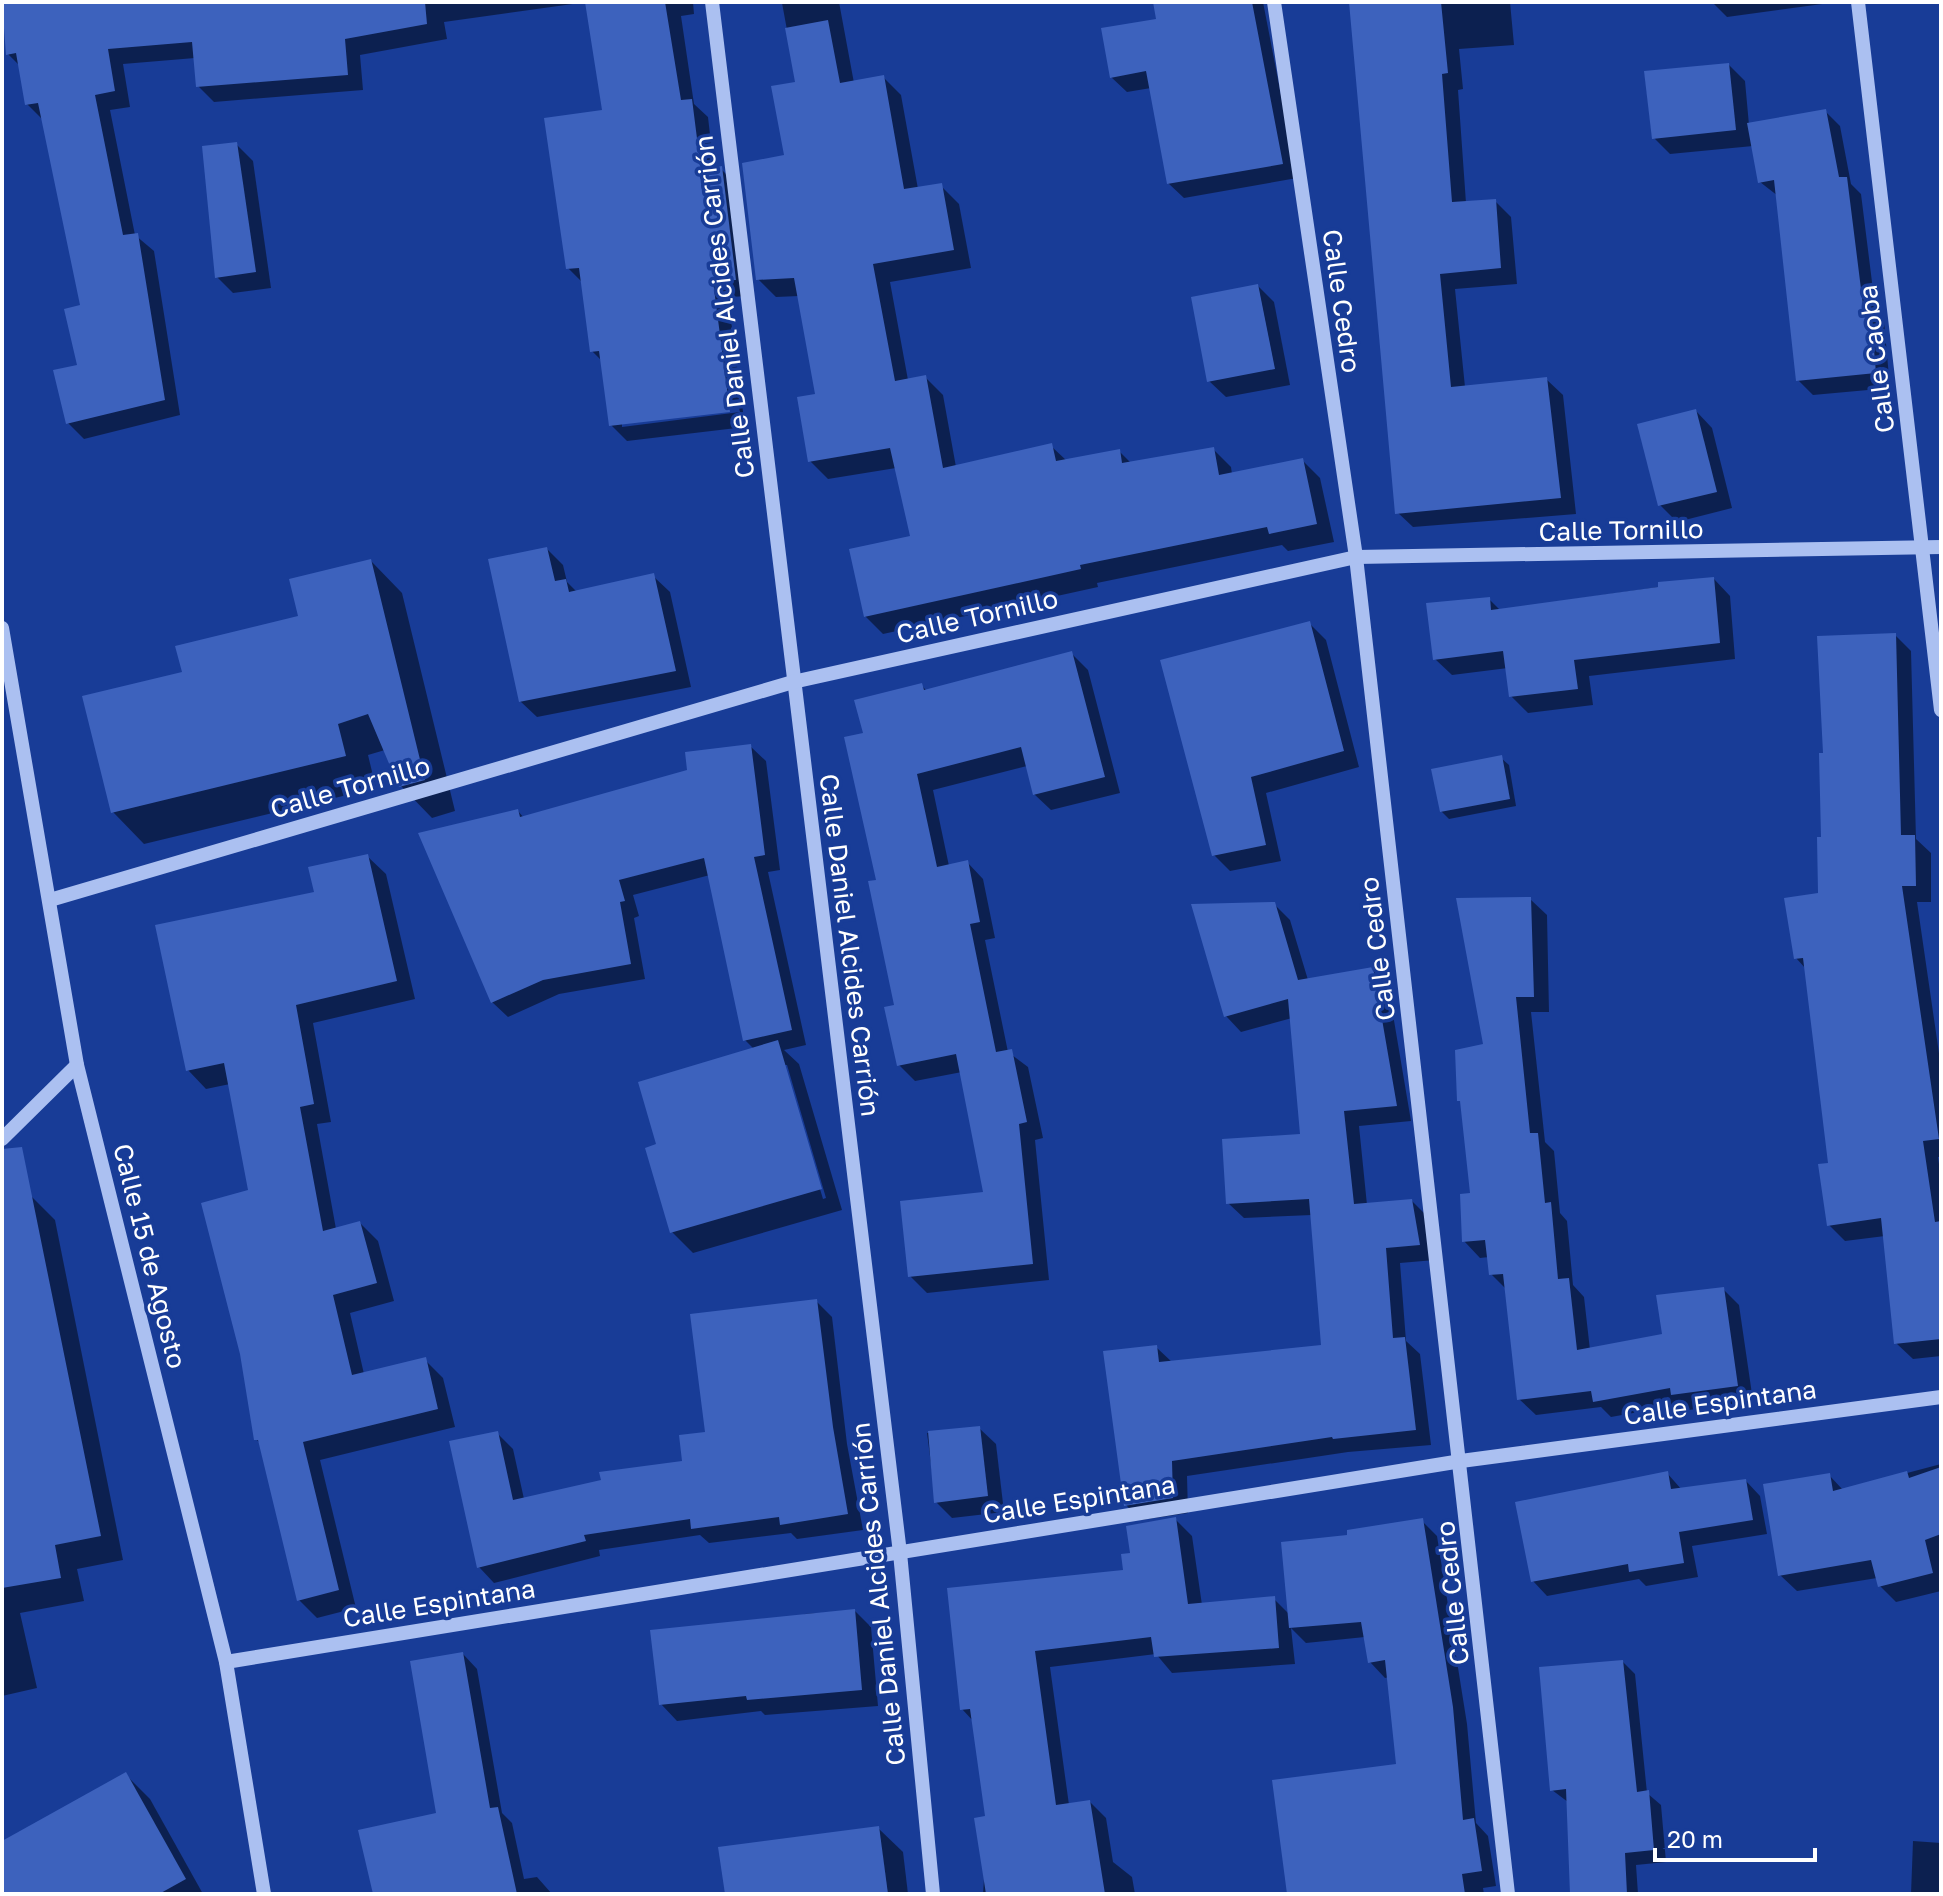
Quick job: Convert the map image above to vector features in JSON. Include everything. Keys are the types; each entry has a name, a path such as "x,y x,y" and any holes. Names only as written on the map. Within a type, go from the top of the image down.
{"street":[{"name":"Calle Daniel Alcides Carrión","path":"712,2 900,1553 933,1894"},
{"name":"Calle Cedro","path":"1274,2 1356,557 1508,1894"},
{"name":"Calle Caoba","path":"1858,2 1941,710"},
{"name":"Calle Tornillo","path":"50,900 793,682 1356,557 1923,550 1941,547"},
{"name":"Calle 15 de Agosto","path":"2,628 77,1065 226,1662 264,1894"},
{"path":"2,1139 77,1065"},
{"name":"Calle Espintana","path":"226,1662 1461,1461 1941,1397"}],"building":[{"path":"2,2 425,2 427,24 345,39 348,75 196,87 192,42 108,49 115,91 95,95 123,235 138,233 165,400 66,424 53,370 77,365 64,309 80,305 38,103 25,105 16,53 6,55"},
{"path":"585,2 665,2 681,100 692,99 701,170 722,166 736,280 713,281 730,412 609,426 599,351 590,352 579,268 566,269 544,118 602,110"},
{"path":"1153,2 1252,2 1283,164 1167,184 1146,71 1110,78 1101,28 1156,19"},
{"path":"1349,2 1441,2 1448,73 1442,74 1452,202 1496,199 1501,268 1440,274 1451,387 1547,377 1561,498 1395,514"},
{"path":"828,20 840,83 884,75 904,189 942,183 954,250 873,264 895,381 926,375 943,468 1052,443 1056,461 1120,449 1122,463 1214,447 1219,475 1303,458 1317,524 1269,534 1267,527 1080,565 1081,569 864,617 849,549 910,536 890,448 808,462 797,397 815,394 794,278 756,280 742,163 784,155 771,86 795,82 785,28"},
{"path":"1729,63 1736,130 1652,139 1644,71"},
{"path":"1826,109 1839,177 1847,177 1863,305 1870,304 1876,373 1796,381 1774,180 1758,183 1747,123"},
{"path":"237,142 256,272 215,278 202,146"},
{"path":"1258,284 1275,369 1207,382 1191,297"},
{"path":"1696,409 1717,492 1658,506 1637,424"},
{"path":"547,547 555,581 566,579 569,592 654,573 676,671 519,702 488,559"},
{"path":"371,559 425,780 399,787 368,714 338,724 346,756 111,813 82,696 182,672 175,646 298,616 289,579"},
{"path":"1714,577 1720,643 1574,660 1578,689 1509,697 1503,651 1433,660 1426,603 1490,597 1491,610 1658,587 1658,582"},
{"path":"1310,621 1344,751 1251,777 1266,845 1212,856 1160,660"},
{"path":"1896,633 1901,835 1915,835 1916,886 1902,886 1939,1139 1923,1141 1935,1222 1941,1221 1941,1339 1894,1344 1881,1218 1827,1226 1818,1164 1828,1163 1803,958 1794,959 1784,898 1818,893 1817,837 1821,837 1819,753 1823,753 1817,636"},
{"path":"1072,651 1105,777 1033,795 1021,747 917,774 937,867 968,860 980,922 970,924 996,1052 1012,1049 1027,1122 1019,1124 1033,1264 908,1277 900,1201 983,1192 956,1054 897,1066 884,1007 894,1005 868,881 876,880 844,737 863,733 854,700 922,683 924,690"},
{"path":"751,744 765,855 754,857 792,1030 743,1041 704,858 619,880 625,901 620,902 631,964 543,980 491,1003 418,833 518,809 520,817 687,770 685,752"},
{"path":"1502,755 1510,799 1440,812 1431,769"},
{"path":"368,854 397,981 296,1005 314,1104 300,1107 323,1231 360,1221 377,1283 333,1295 352,1375 426,1357 438,1409 303,1442 339,1590 297,1601 258,1440 254,1440 240,1354 201,1203 248,1190 224,1063 186,1071 155,925 314,892 308,867"},
{"path":"1531,897 1534,997 1516,997 1530,1133 1538,1133 1545,1203 1551,1202 1558,1279 1569,1278 1577,1350 1662,1334 1656,1295 1724,1287 1738,1386 1671,1395 1670,1388 1593,1402 1591,1391 1517,1400 1503,1274 1489,1275 1485,1240 1462,1242 1460,1194 1470,1193 1460,1101 1457,1101 1455,1050 1483,1044 1456,898"},
{"path":"1275,902 1298,980 1373,967 1397,1106 1344,1111 1354,1204 1412,1199 1420,1245 1386,1248 1393,1338 1405,1337 1416,1430 1332,1437 1172,1461 1173,1498 1124,1506 1103,1351 1157,1345 1159,1362 1321,1345 1309,1199 1226,1204 1222,1139 1300,1134 1288,999 1224,1017 1191,904"},
{"path":"778,1040 822,1189 670,1233 645,1148 656,1144 638,1082"},
{"path":"22,1147 101,1536 55,1545 61,1578 2,1588 2,1149"},
{"path":"817,1299 833,1427 848,1514 780,1525 779,1517 691,1529 690,1519 584,1535 586,1541 477,1568 449,1441 498,1431 513,1500 601,1480 599,1472 682,1461 679,1435 705,1432 690,1314"},
{"path":"980,1426 988,1496 934,1503 928,1431"},
{"path":"1941,1467 1941,1534 1925,1540 1933,1573 1878,1587 1871,1560 1778,1576 1763,1484 1830,1473 1833,1491 1907,1471 1909,1478"},
{"path":"1668,1471 1671,1489 1746,1479 1753,1520 1679,1532 1684,1563 1629,1572 1628,1564 1531,1582 1515,1502"},
{"path":"1176,1517 1188,1604 1275,1596 1279,1648 1154,1657 1151,1637 1035,1651 1056,1805 1090,1800 1105,1894 986,1894 974,1818 985,1816 970,1709 960,1710 947,1588 1123,1570 1121,1554 1130,1553 1126,1526"},
{"path":"1423,1518 1453,1707 1463,1820 1474,1818 1482,1871 1462,1874 1465,1894 1287,1894 1272,1780 1396,1764 1385,1660 1368,1663 1361,1622 1289,1628 1281,1542 1347,1535 1347,1530"},
{"path":"855,1609 862,1690 747,1700 746,1696 659,1705 650,1630"},
{"path":"463,1652 490,1808 498,1807 517,1894 373,1894 358,1830 436,1813 410,1661"},
{"path":"1623,1660 1637,1792 1649,1790 1654,1850 1625,1853 1627,1894 1570,1894 1566,1789 1550,1791 1539,1667"},
{"path":"126,1772 186,1879 159,1894 2,1894 2,1841"},
{"path":"879,1826 888,1894 725,1894 718,1847"}]}
